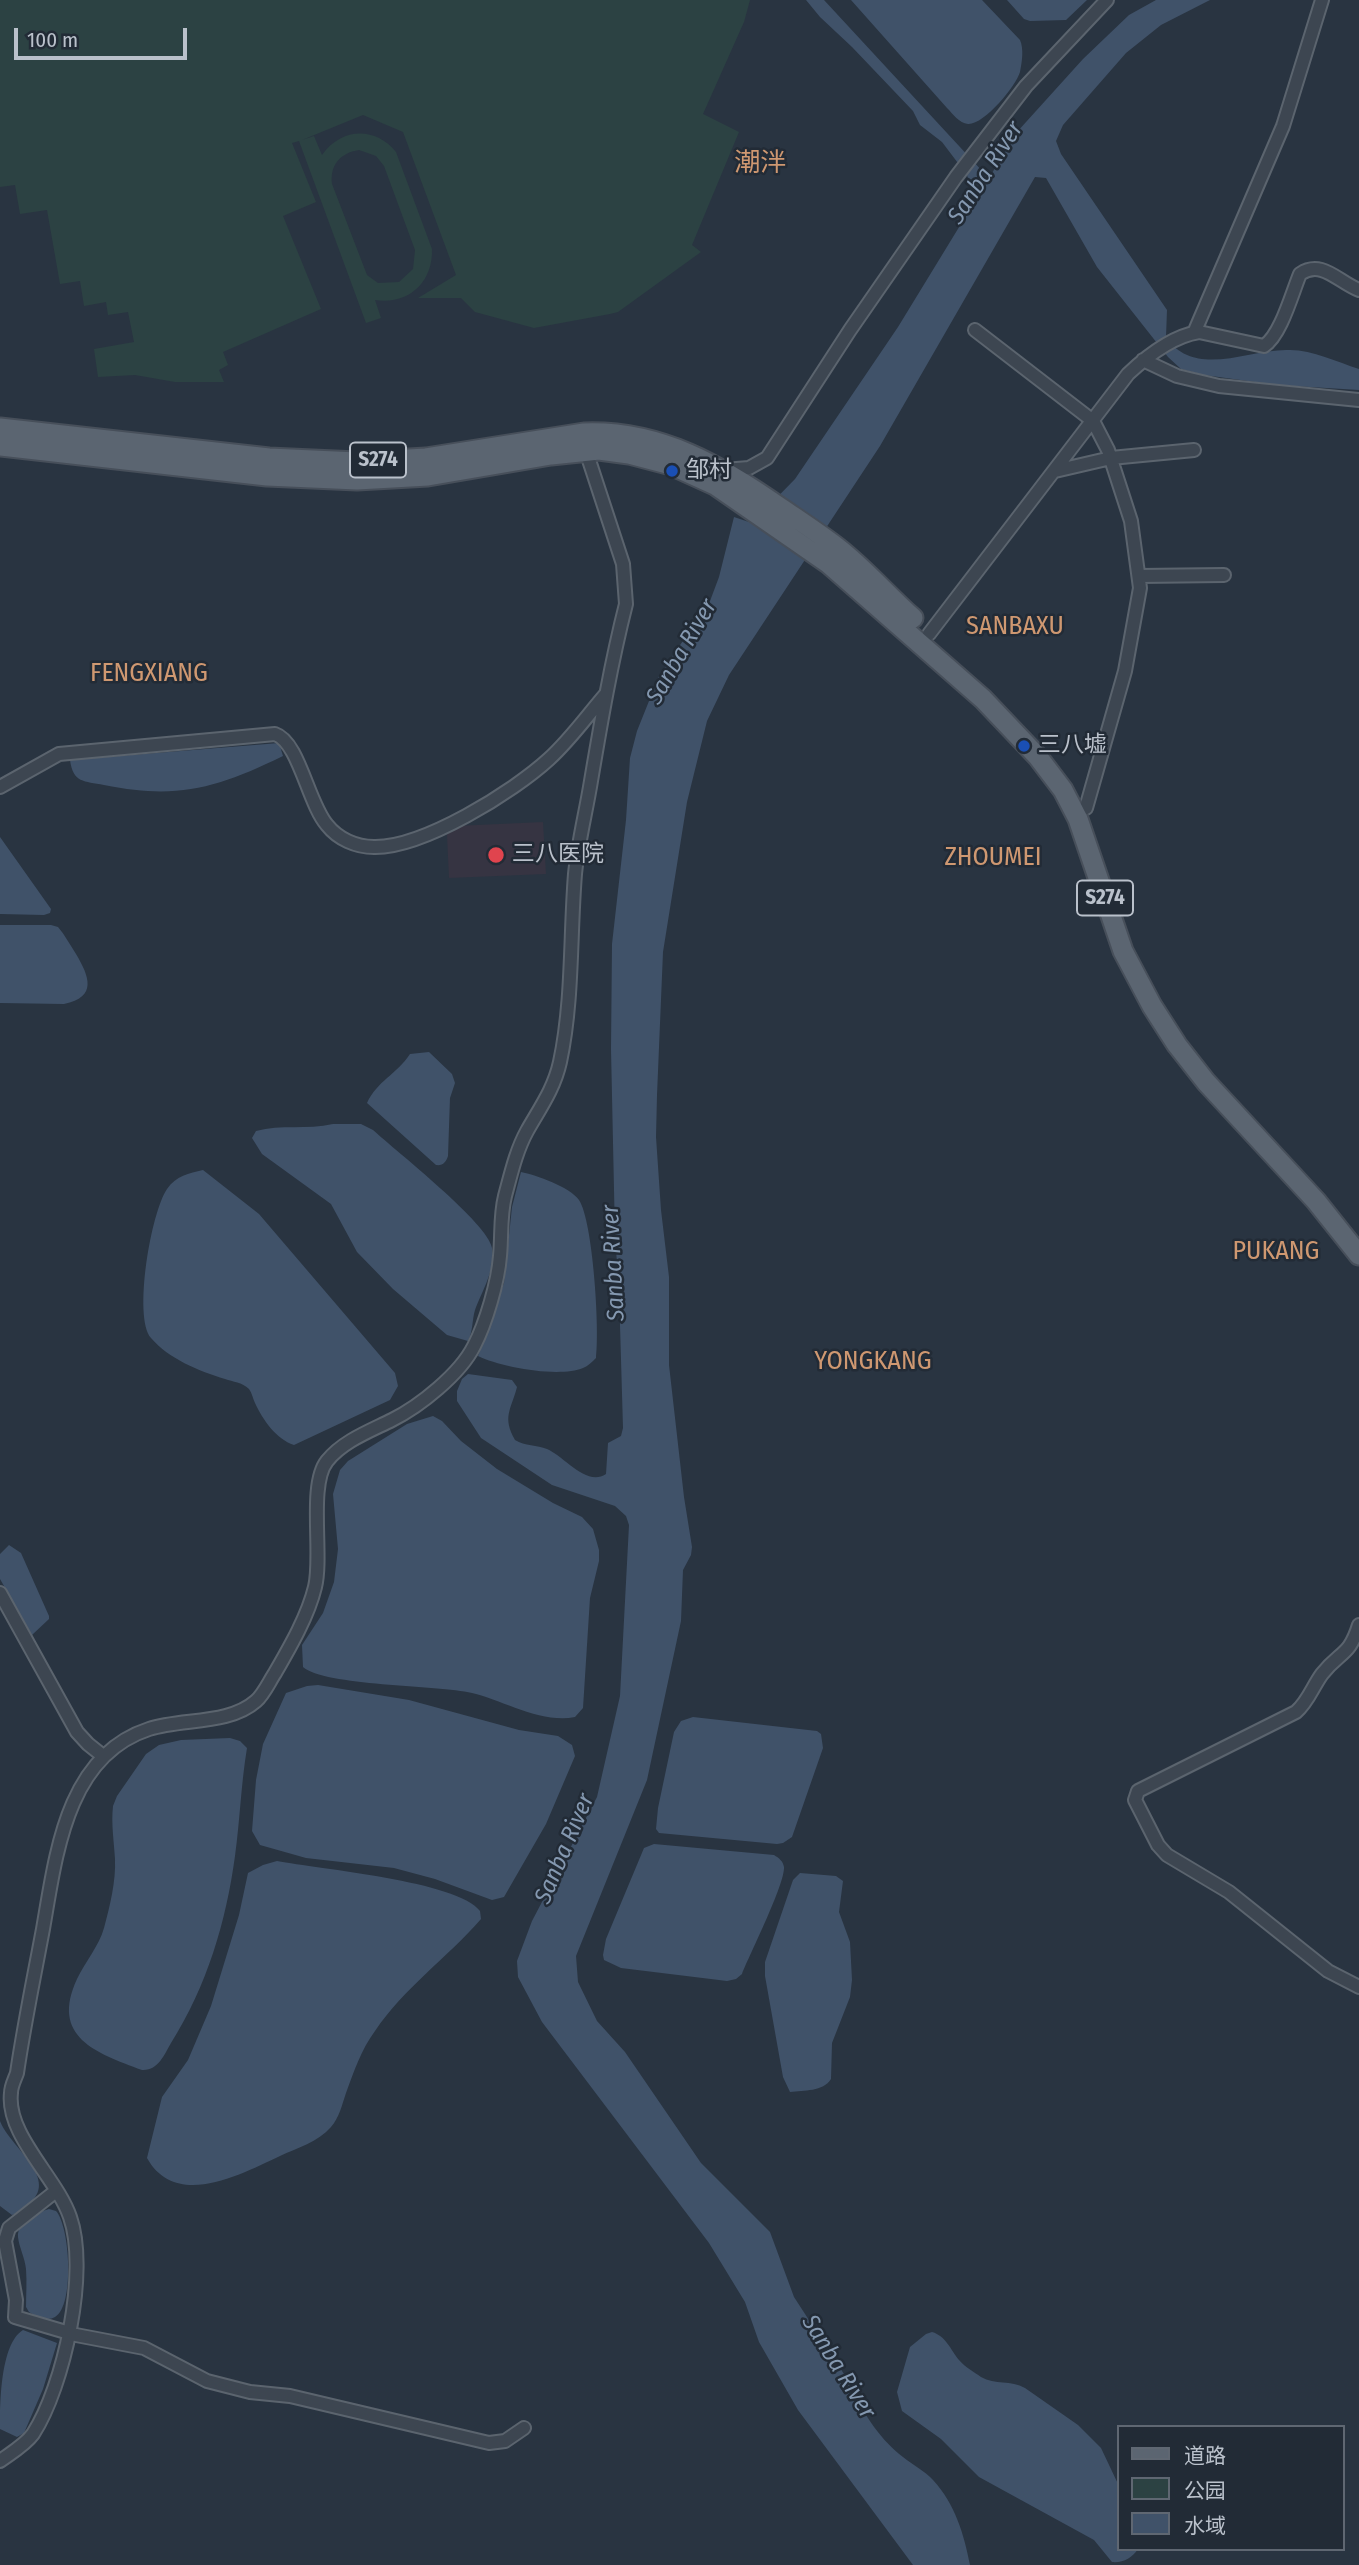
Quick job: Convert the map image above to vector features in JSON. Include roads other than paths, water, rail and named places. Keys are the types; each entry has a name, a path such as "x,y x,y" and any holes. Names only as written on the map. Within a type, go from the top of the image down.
{"main road":[{"name":"S274","path":"0,428 269,458 357,462 426,458 548,437 600,432 677,447 724,470 740,491"},
{"name":"S274","path":"0,446 267,475 357,480 428,475 586,451 629,454 671,465 740,491 834,556 929,634 1031,730 1063,769 1086,808 1102,845 1134,946 1162,1000 1208,1065 1325,1193 1359,1235"},
{"name":"S274","path":"834,556 983,699 1022,738 1046,767 1078,819 1123,951 1152,1006 1177,1045 1206,1082 1317,1201 1359,1255"}],"street":[{"path":"724,470 749,468 767,458 850,330 956,177 1026,86 1107,0"},
{"path":"1194,332 1283,127 1322,0"},
{"path":"929,634 1128,374 1143,360 1194,332 1264,346 1271,341 1279,327 1300,274 1307,269 1321,268 1344,284 1359,290"},
{"path":"975,330 1093,421 1111,458 1131,521 1140,588 1125,671 1086,808"},
{"path":"1143,360 1177,376 1208,384 1359,400"},
{"path":"1055,471 1111,458 1194,450"},
{"path":"0,2461 28,2439 47,2407 68,2333 78,2257 71,2218 15,2123 6,2099 17,2073 58,1847 74,1799 103,1756 132,1736 148,1729 238,1712 258,1699 282,1661 315,1588 318,1570 318,1486 328,1460 363,1434 396,1418 420,1401 454,1373 475,1345 498,1270 502,1213 514,1164 526,1133 551,1090 559,1066 573,932 576,871 606,694 626,604 623,564 586,451"},
{"path":"1139,576 1224,575"},
{"path":"0,786 59,754 275,734 290,744 317,812 331,831 356,845 385,846 432,832 471,813 516,785 550,758 606,694"},
{"path":"0,1593 78,1732 103,1756"},
{"path":"1359,1625 1348,1651 1322,1674 1304,1705 1296,1712 1138,1791 1135,1800 1158,1845 1167,1855 1229,1892 1328,1971 1359,1987"},
{"path":"56,2191 4,2224 16,2300 15,2317 68,2333 144,2348 207,2381 250,2392 290,2396 481,2442 505,2441 524,2428"}],"water":[{"name":"Sanba River","path":"806,0 824,0 984,173 992,173 1017,132 1083,59 1129,15 1156,0 1210,0 1161,25 1126,53 1063,125 1056,141 1061,154 1167,310 1166,337 1178,350 1192,357 1224,359 1290,350 1316,354 1359,369 1359,390 1277,385 1204,375 1181,369 1168,357 1097,267 1046,178 1035,177 880,446 729,675 707,721 687,802 663,952 656,1137 669,1277 669,1365 692,1547 683,1570 681,1621 647,1780 576,1956 578,1982 597,2021 625,2052 701,2163 770,2232 794,2297 855,2391 868,2418 888,2444 941,2489 953,2509 970,2565 913,2565 798,2410 759,2342 745,2302 709,2243 542,2022 518,1977 517,1961 532,1921 597,1797 620,1696 629,1525 626,1516 615,1506 552,1485 481,1438 457,1401 457,1391 462,1379 468,1374 512,1380 517,1387 508,1419 515,1440 547,1449 591,1477 606,1474 608,1443 621,1436 623,1428 615,1236 612,944 630,758 637,731 659,676 710,601 734,517 752,523 795,479 898,327 975,201 967,175 942,142 920,125 913,111"},
{"path":"851,0 982,0 1020,40 1020,72 1006,95 990,112 975,123 962,122"},
{"path":"1007,0 1087,0 1066,20 1030,21 1024,19"},
{"path":"279,743 283,756 217,783 176,791 130,789 81,780 74,773 70,760"},
{"path":"0,837 51,909 50,913 0,914"},
{"path":"0,925 58,927 76,954 87,978 88,985 82,996 64,1004 0,1003"},
{"path":"429,1052 452,1074 455,1083 450,1098 448,1156 444,1163 438,1165 367,1103 376,1089 410,1054"},
{"path":"361,1124 373,1130 459,1206 487,1237 492,1248 492,1264 475,1310 468,1341 447,1335 393,1289 357,1252 331,1204 262,1154 252,1138 256,1131 265,1129"},
{"path":"203,1170 259,1214 395,1373 398,1386 390,1400 294,1445 271,1428 246,1387 185,1363 166,1352 151,1338 146,1327 144,1288 155,1219 167,1189 174,1181"},
{"path":"521,1172 561,1186 575,1195 584,1212 592,1252 597,1344 596,1358 583,1368 560,1372 530,1370 478,1356 504,1283 512,1207"},
{"path":"433,1416 497,1469 582,1517 593,1529 599,1561 590,1598 583,1708 575,1717 549,1717 456,1690 333,1678 303,1667 302,1645 323,1613 334,1582 338,1549 333,1494 340,1470 348,1461 407,1424"},
{"path":"9,1545 21,1553 49,1616 32,1635 0,1579 0,1554"},
{"path":"318,1685 409,1700 519,1730 558,1736 572,1745 575,1756 546,1824 504,1897 492,1900 435,1879 394,1868 306,1858 260,1845 252,1831 256,1780 263,1744 286,1693"},
{"path":"693,1717 817,1731 821,1734 823,1748 792,1837 777,1844 659,1833 656,1829 658,1808 674,1732 681,1721"},
{"path":"230,1738 240,1741 247,1748 235,1856 220,1929 205,1976 184,2021 160,2061 148,2070 142,2070 109,2057 82,2040 69,2015 70,1999 77,1979 102,1935 114,1885 113,1806 146,1754 159,1745 181,1740"},
{"path":"654,1844 774,1855 782,1861 783,1876 773,1903 742,1974 736,1979 727,1981 621,1968 604,1960 606,1939 644,1848"},
{"path":"277,1861 417,1884 467,1901 480,1911 481,1919 386,2015 358,2061 338,2115 326,2132 307,2144 228,2178 192,2185 175,2182 159,2174 147,2158 162,2097 188,2060 211,2006 239,1915 248,1873"},
{"path":"800,1873 836,1876 843,1881 839,1912 850,1942 852,1980 850,1997 832,2043 831,2079 818,2088 790,2092 783,2077 765,1976 765,1962 793,1880"},
{"path":"0,2121 36,2172 39,2182 38,2192 31,2202 12,2215 0,2206"},
{"path":"49,2209 56,2211 65,2232 68,2283 61,2310 49,2319 32,2314 26,2307 26,2269 18,2237 24,2222"},
{"path":"23,2330 57,2343 43,2389 24,2433 17,2437 0,2429 0,2405 6,2361 15,2337"},
{"path":"926,2334 937,2334 964,2365 981,2377 1025,2388 1078,2425 1101,2448 1118,2484 1118,2551 1136,2551 1133,2555 1123,2561 1112,2562 1094,2540 979,2477 941,2439 902,2411 897,2392 910,2347"}],"place":[{"name":"邹村","path":"672,471"},
{"name":"三八墟","path":"1024,746"},
{"name":"三八医院","path":"496,855"}],"district":[{"name":"潮泮","path":"760,164"},
{"name":"SANBAXU","path":"1015,627"},
{"name":"FENGXIANG","path":"149,674"},
{"name":"ZHOUMEI","path":"993,858"},
{"name":"PUKANG","path":"1276,1252"},
{"name":"YONGKANG","path":"873,1362"}]}
